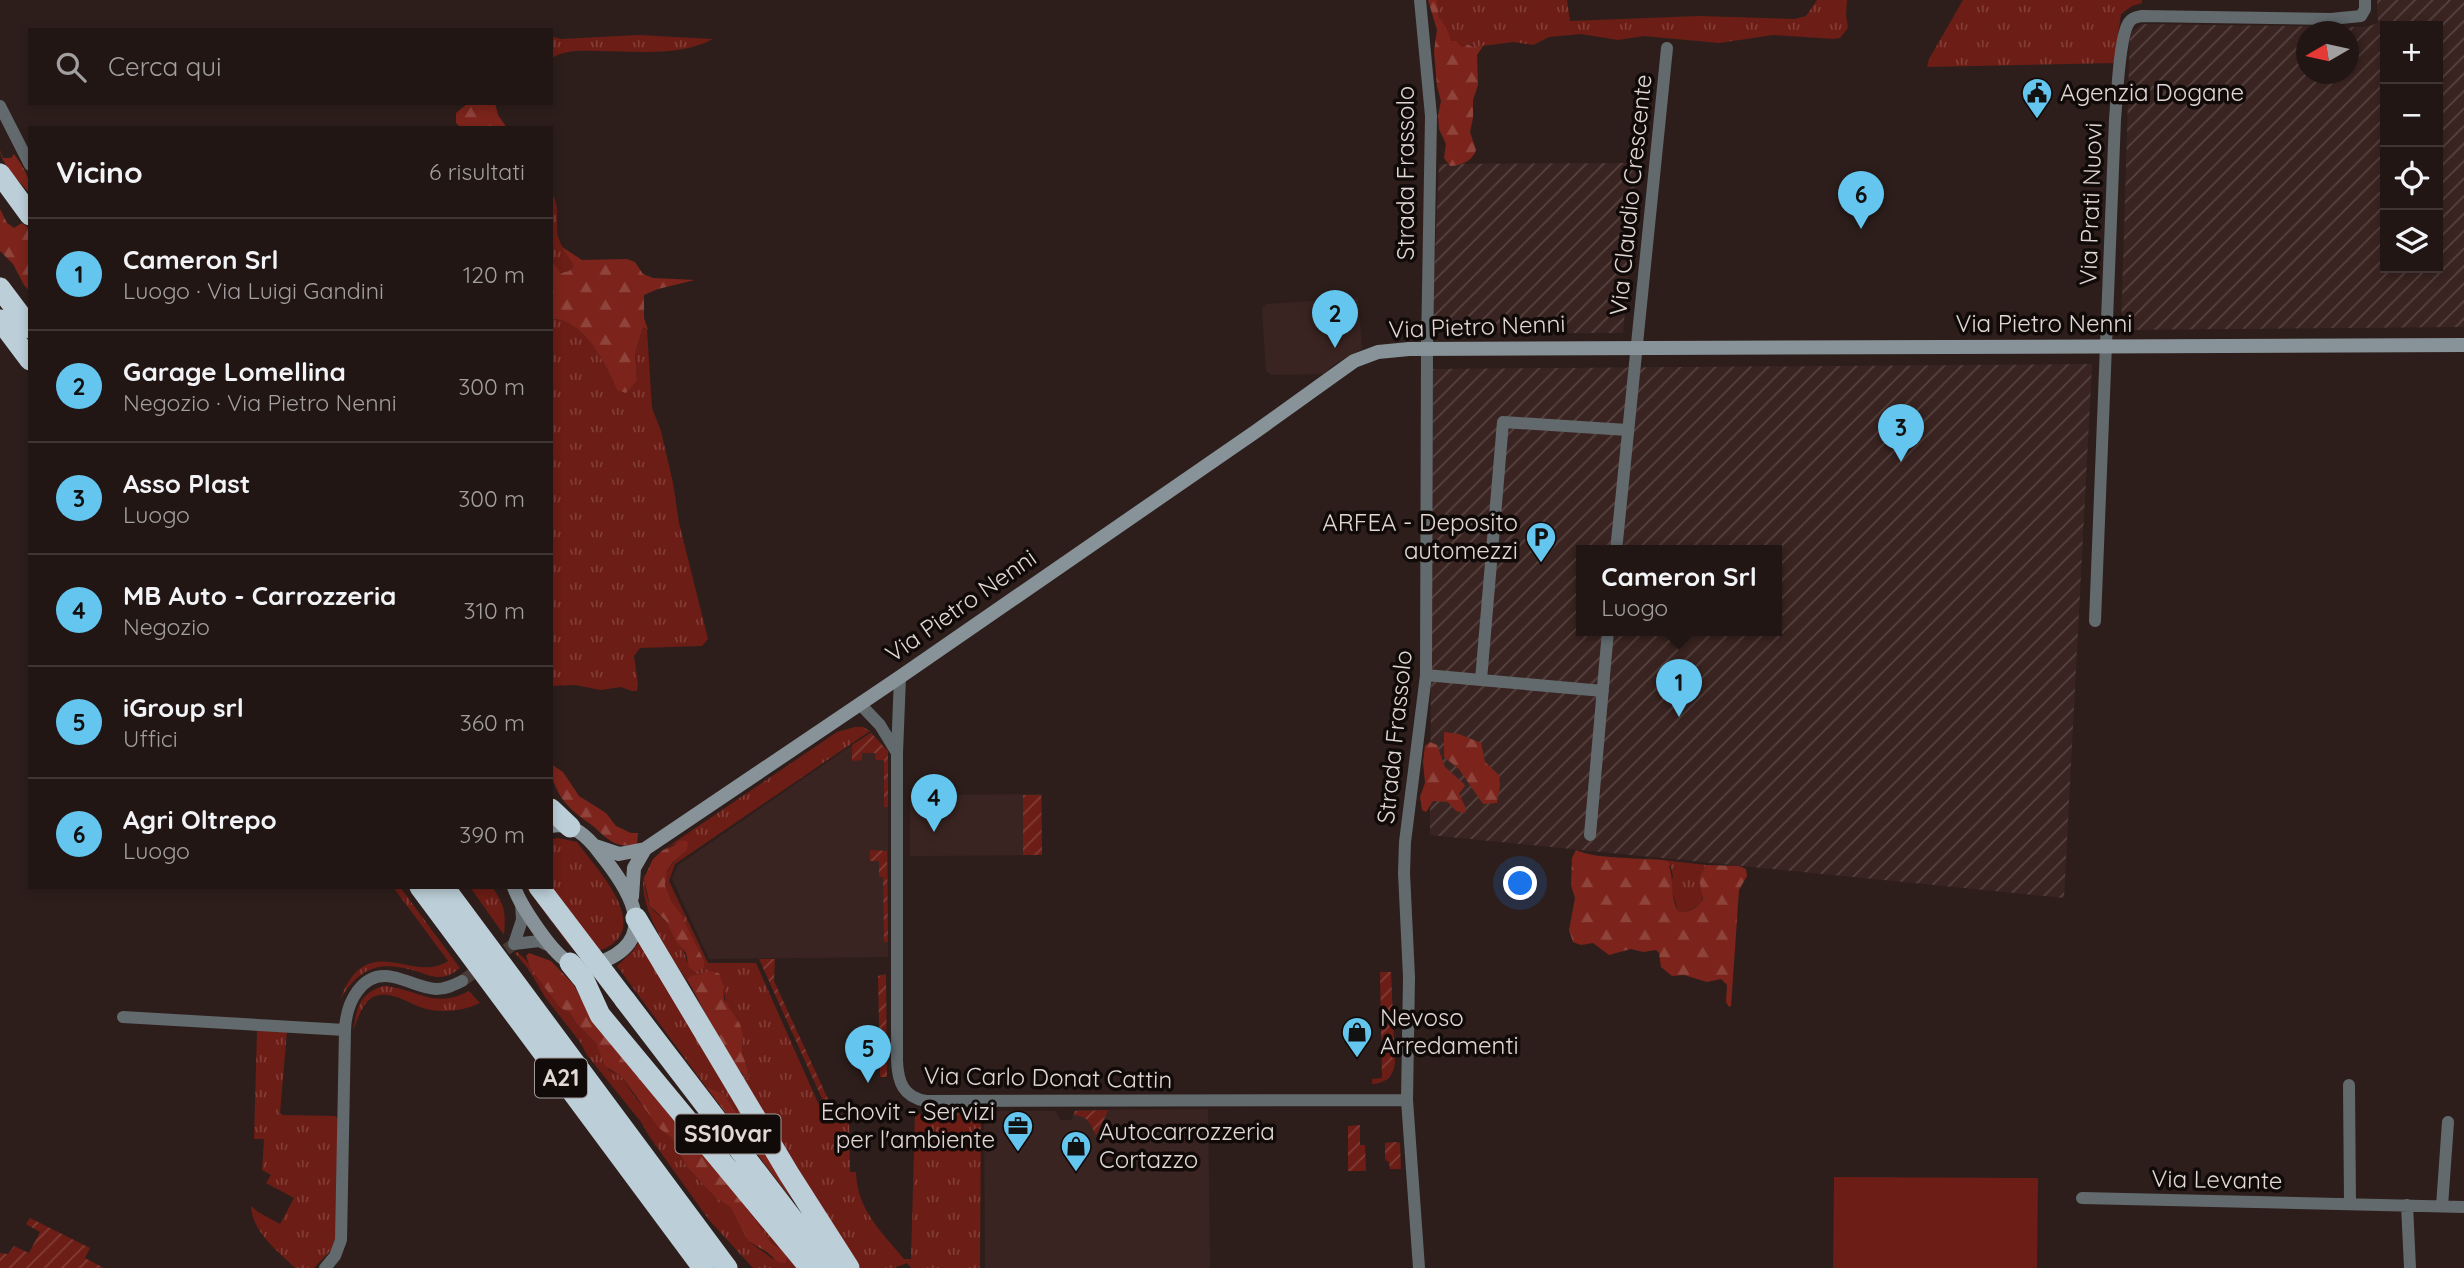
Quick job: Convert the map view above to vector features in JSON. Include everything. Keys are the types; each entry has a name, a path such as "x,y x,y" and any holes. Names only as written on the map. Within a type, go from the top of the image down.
{"highway":[{"path":"0,174 28,212"},
{"path":"0,288 28,325"},
{"path":"0,320 28,357"},
{"name":"A21","path":"421,889 703,1268"},
{"name":"A21","path":"445,889 727,1268"},
{"name":"SS10var","path":"542,889 830,1268"},
{"path":"634,909 789,1174 849,1268"},
{"path":"570,963 584,980 605,1022 810,1268"}],"street":[{"name":"Strada Frassolo","path":"1419,0 1431,116 1426,675 1405,842 1404,873 1409,977 1407,1100 1419,1268"},
{"name":"Via Prati Nuovi","path":"2106,347 2115,119 2127,25 2142,16 2356,17 2361,16 2365,9 2365,0"},
{"name":"Via Claudio Crescente","path":"1617,545 1667,48"},
{"path":"0,106 28,161"},
{"name":"Via Pietro Nenni","path":"594,846 619,854 645,849 900,677 1354,361 1378,352 1427,348 1636,346 2464,345"},
{"path":"2095,621 2106,347"},
{"path":"1481,680 1503,422 1627,430"},
{"path":"1590,835 1608,636"},
{"path":"1426,675 1603,691"},
{"name":"Via Carlo Donat Cattin","path":"900,677 897,753 897,1061 901,1086 909,1095 926,1101 1407,1100"},
{"path":"860,704 880,726 897,753"},
{"path":"561,826 580,832 594,846 634,909"},
{"path":"515,889 521,903 553,947 570,963 599,964 627,945 634,931 632,879 638,858 645,849"},
{"path":"521,903 522,920 514,944 538,941 553,947"},
{"path":"325,1268 335,1256 341,1240 345,1030 350,1000 358,989 380,977 391,976 437,989 462,981"},
{"path":"123,1017 345,1030"},
{"path":"2349,1085 2350,1204"},
{"path":"2442,1206 2448,1122"},
{"name":"Via Levante","path":"2082,1198 2464,1207"},
{"path":"2407,1205 2410,1268"}],"shaded area":[{"path":"2377,0 2464,0 2464,327 2121,330 2130,33 2142,24 2296,26 2296,84 2359,84 2359,27 2378,23"},
{"path":"1638,163 1623,333 1443,333 1432,321 1439,164"},
{"path":"1358,298 1362,349 1333,365 1324,374 1272,375 1266,371 1262,308 1266,304"},
{"path":"2092,364 2064,898 1430,835 1433,369"},
{"path":"871,732 888,751 888,957 709,959 672,879 678,865"},
{"path":"1042,794 1042,855 910,856 910,795"},
{"path":"1208,1109 1210,1268 985,1268 984,1111 1056,1111 1060,1120 1072,1120 1074,1110"}],"green space":[{"path":"1428,0 1437,0 1439,17 1451,41 1456,41 1462,47 1467,44 1473,47 1483,46 1477,55 1478,85 1473,100 1470,132 1476,150 1469,160 1454,166 1450,166 1444,158 1446,144 1439,129 1441,101 1434,51 1437,30"},
{"path":"1437,0 1567,0 1570,21 1699,16 1794,19 1806,16 1817,0 1847,0 1848,28 1840,38 1834,39 1773,35 1719,43 1644,36 1618,40 1581,34 1549,37 1533,45 1514,42 1474,47 1467,44 1462,47 1450,40 1439,17"},
{"path":"1963,0 2142,0 2142,3 2121,14 2114,63 1927,67"},
{"path":"638,35 713,39 700,45 672,51 574,51 553,58 553,37 561,39"},
{"path":"466,105 496,105 506,126 459,126 456,123 456,113"},
{"path":"0,150 3,158 11,158 14,154 28,177 28,192 8,167 1,155"},
{"path":"553,195 557,208 559,240 574,266 561,273 553,263"},
{"path":"0,209 7,223 14,228 22,223 28,228 28,290 13,264 0,251"},
{"path":"562,247 582,260 627,259 635,262 643,274 653,278 695,280 644,295 644,318 648,330 643,327 635,353 637,380 626,393 617,390 600,356 583,334 563,321 553,319 553,263 561,273 574,266"},
{"path":"553,319 563,321 583,334 600,356 617,390 637,380 635,353 643,327 647,330 652,408 661,431 679,523 708,639 702,646 640,648 634,656 637,691 621,687 601,690 575,685 553,686"},
{"path":"855,727 870,731 675,864 669,881 708,963 756,963 823,1114 849,1114 850,1172 856,1172 861,1198 872,1219 904,1259 911,1259 915,1114 981,1113 980,1268 911,1268 907,1263 894,1268 860,1268 797,1172 740,1073 749,1079 742,1053 743,1035 726,1005 723,986 700,973 687,979 690,985 658,932 646,902 644,875 651,907 673,931 687,962 704,961 666,887 669,868 686,851 686,840 663,850 837,732"},
{"path":"1444,732 1459,734 1481,743 1485,762 1499,775 1497,803 1483,804 1459,769 1444,757"},
{"path":"871,733 888,751 888,807 884,807 884,760 876,760 875,753 862,753 862,760 852,761 852,745"},
{"path":"1430,742 1437,745 1445,767 1465,786 1459,794 1466,808 1465,813 1456,811 1448,802 1433,801 1426,812 1422,810 1420,797 1425,783 1423,762 1425,746"},
{"path":"553,765 563,772 579,796 606,813 616,826 631,833 638,833 637,844 622,845 605,837 574,812 554,783"},
{"path":"1023,795 1041,795 1042,855 1023,855"},
{"path":"553,839 577,842 616,896 622,911 623,925 619,938 606,948 587,951 569,945 527,889 553,889"},
{"path":"685,840 688,843 687,850 667,871 665,885 704,961 704,968 695,972 689,967 686,953 676,941 666,921 650,906 644,878 653,859 663,850"},
{"path":"870,850 887,851 888,942 884,942 883,877 879,877 879,861 870,861"},
{"path":"1576,850 1608,857 1667,861 1675,904 1681,912 1692,910 1703,900 1699,878 1706,865 1739,866 1746,869 1747,876 1739,890 1731,1006 1726,1002 1727,985 1721,979 1707,982 1684,975 1672,976 1661,967 1656,950 1643,952 1631,949 1609,955 1593,943 1581,945 1573,942 1569,930 1575,898 1571,885 1572,858"},
{"path":"1646,858 1706,865 1699,878 1703,893 1702,902 1687,911 1678,911 1670,885 1673,876 1671,867 1659,860"},
{"path":"394,889 401,889 460,968 450,975 439,977 394,966 373,968 356,979 340,1000 351,978 363,966 391,962 434,967 448,961"},
{"path":"471,889 493,889 504,909 504,935"},
{"path":"639,942 749,1126 740,1118 724,1094 706,1087 617,966"},
{"path":"515,953 526,960 559,1007 570,1013 596,1043 609,1070 622,1077 635,1097 671,1137 687,1167 715,1197 730,1207 748,1241 773,1259 782,1249 772,1244 733,1190 803,1268 753,1268 709,1220 641,1122 545,997"},
{"path":"529,953 551,961 574,985 580,997 733,1189 772,1244 782,1249 787,1258 785,1263 778,1262 748,1241 730,1207 715,1197 687,1167 671,1137 659,1128 622,1077 605,1066 596,1043 570,1013 559,1007 530,967 526,956"},
{"path":"759,959 775,959 774,981 834,1112 828,1112"},
{"path":"709,971 719,973 724,1000 740,1024 743,1035 742,1053 749,1080 733,1065 687,979"},
{"path":"1380,972 1391,972 1395,1063 1388,1078 1372,1084 1372,1079 1382,1078"},
{"path":"886,974 887,1077 880,1077 878,976"},
{"path":"383,986 445,999 469,991 480,1003 461,1009 439,1011 426,1009 393,996 380,995 366,1003 353,1030 361,1002 368,993"},
{"path":"257,1030 287,1031 280,1113 335,1116 338,1119 336,1236 331,1250 314,1268 295,1268 261,1233 252,1215 251,1206 280,1224 294,1198 266,1183 271,1175 262,1170 264,1139 254,1139"},
{"path":"706,1087 724,1094 740,1118 749,1126 793,1201"},
{"path":"1108,1110 1097,1134 1086,1119 1074,1115 1075,1111"},
{"path":"1360,1125 1360,1145 1365,1145 1366,1171 1348,1171 1348,1126"},
{"path":"1385,1143 1400,1143 1401,1169 1390,1169 1389,1162 1385,1160"},
{"path":"1834,1177 2038,1178 2037,1268 1833,1268"},
{"path":"30,1218 90,1248 85,1258 104,1268 0,1268 0,1253 8,1254 14,1246 29,1253 40,1232 26,1224"}],"tunnel":[{"path":"462,981 514,944"}],"place":[{"name":"Agenzia Dogane","path":"2037,120"},
{"name":"Agri Oltrepo","path":"1861,229"},
{"name":"Garage Lomellina","path":"1335,348"},
{"name":"Asso Plast","path":"1901,462"},
{"name":"ARFEA - Deposito automezzi","path":"1541,564"},
{"name":"Cameron Srl","path":"1679,717"},
{"name":"MB Auto - Carrozzeria","path":"934,832"},
{"name":"Nevoso Arredamenti","path":"1357,1059"},
{"name":"iGroup srl","path":"868,1083"},
{"name":"Echovit - Servizi per l'ambiente","path":"1018,1153"},
{"name":"Autocarrozzeria Cortazzo","path":"1076,1173"}]}
